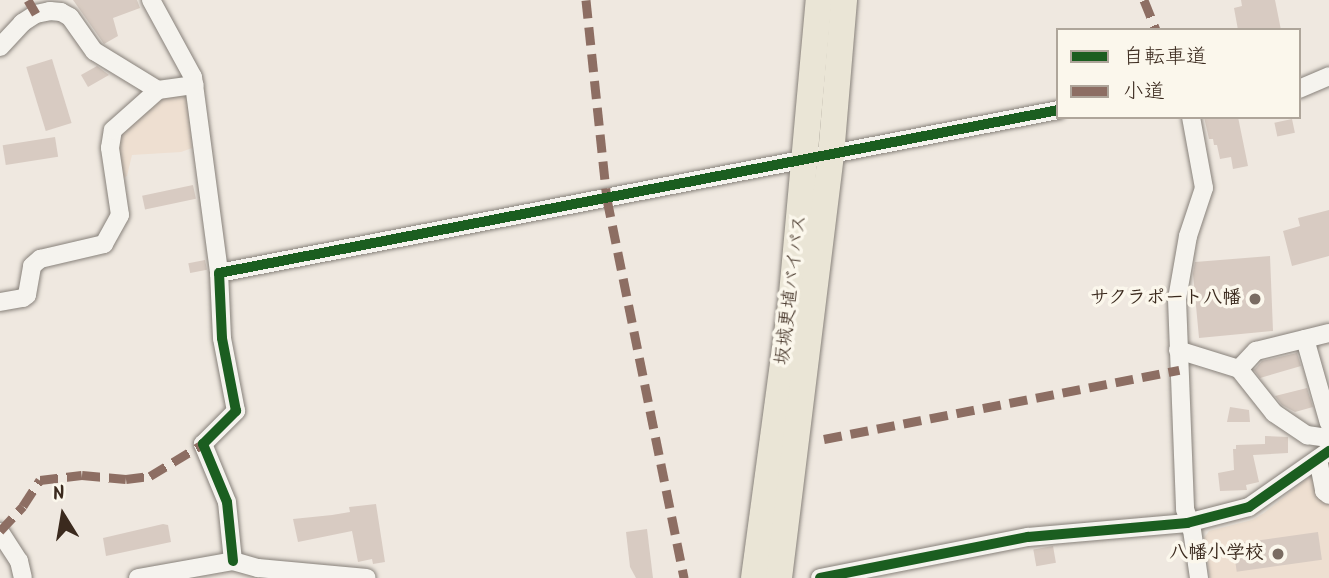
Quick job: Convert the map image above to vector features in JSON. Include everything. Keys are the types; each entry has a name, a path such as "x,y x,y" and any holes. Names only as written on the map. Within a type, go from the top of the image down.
{"highway":[{"name":"坂城更埴バイパス","path":"779,578 819,157 819,0"},
{"name":"坂城更埴バイパス","path":"754,578 791,306 819,157 844,0"}],"street":[{"path":"151,0 195,85 219,273 222,338 236,411 203,444 227,502 227,567"},
{"path":"0,47 22,23 36,14 50,10 61,12 70,17 94,51 158,90"},
{"path":"1301,88 1329,76"},
{"path":"0,302 23,299 32,266 40,259 104,244 120,215 110,148 113,130 158,90 195,85"},
{"path":"219,273 1056,110"},
{"path":"1191,119 1204,188 1188,236 1177,299 1187,523 1192,530 1199,578"},
{"path":"1239,369 1256,351 1329,333"},
{"path":"1305,339 1329,423"},
{"path":"1178,350 1239,369 1275,414 1307,435 1329,438"},
{"path":"820,578 1028,537 1187,523 1248,507 1323,455"},
{"path":"1323,455 1324,491 1329,495"},
{"path":"0,532 9,541 23,578"},
{"path":"138,578 227,567 367,578"}],"shaded area":[{"path":"187,92 192,148 181,152 132,155 127,176 119,180 117,134 161,96"},
{"path":"1329,461 1329,578 1210,578 1204,538 1209,531 1252,520 1264,513"}],"building":[{"path":"73,0 137,0 140,8 113,18 118,36 104,44"},
{"path":"1241,0 1275,0 1281,28 1238,28 1234,8 1242,6"},
{"path":"52,59 72,123 46,131 26,67"},
{"path":"97,66 109,75 88,87 81,75"},
{"path":"1204,119 1238,119 1248,166 1233,169 1231,157 1220,159 1217,145 1214,145 1213,139 1209,139"},
{"path":"1292,119 1295,133 1277,136 1274,123"},
{"path":"55,137 58,157 6,165 3,145"},
{"path":"193,185 196,199 145,210 142,196"},
{"path":"1329,210 1329,256 1292,266 1283,231 1300,226 1298,218"},
{"name":"サクラポート八幡","path":"1270,256 1273,331 1199,338 1193,274 1195,262"},
{"path":"205,260 207,270 190,273 188,263"},
{"path":"1297,353 1301,366 1260,378 1254,370 1262,361"},
{"path":"1307,388 1313,407 1295,412 1282,405 1275,396"},
{"path":"1230,407 1249,410 1250,422 1227,422"},
{"path":"1265,436 1288,437 1288,453 1253,455 1259,482 1246,485 1247,490 1220,491 1218,473 1234,470 1233,449 1236,449 1236,445 1265,444"},
{"path":"376,504 385,562 373,564 372,559 358,562 352,531 298,542 293,519 350,512 349,507"},
{"path":"168,525 171,542 106,556 103,538"},
{"path":"647,529 653,578 636,578 630,567 626,532"},
{"name":"八幡小学校","path":"1318,532 1322,560 1237,572 1233,544"},
{"path":"1053,546 1056,563 1036,566 1033,549"}],"marked path":[{"path":"28,0 36,14"},
{"path":"586,0 607,199 684,578"},
{"path":"1144,0 1155,28"},
{"path":"824,439 1179,370"},
{"path":"0,531 23,506 40,480 82,475 126,479 150,476 203,444"}],"cycle path":[{"path":"233,561 227,502 203,444 236,411 222,338 219,273 1056,110"},
{"path":"820,578 1028,537 1187,523 1249,507 1329,451"}],"place":[{"name":"サクラポート八幡","path":"1255,299"},
{"name":"八幡小学校","path":"1278,554"}]}
